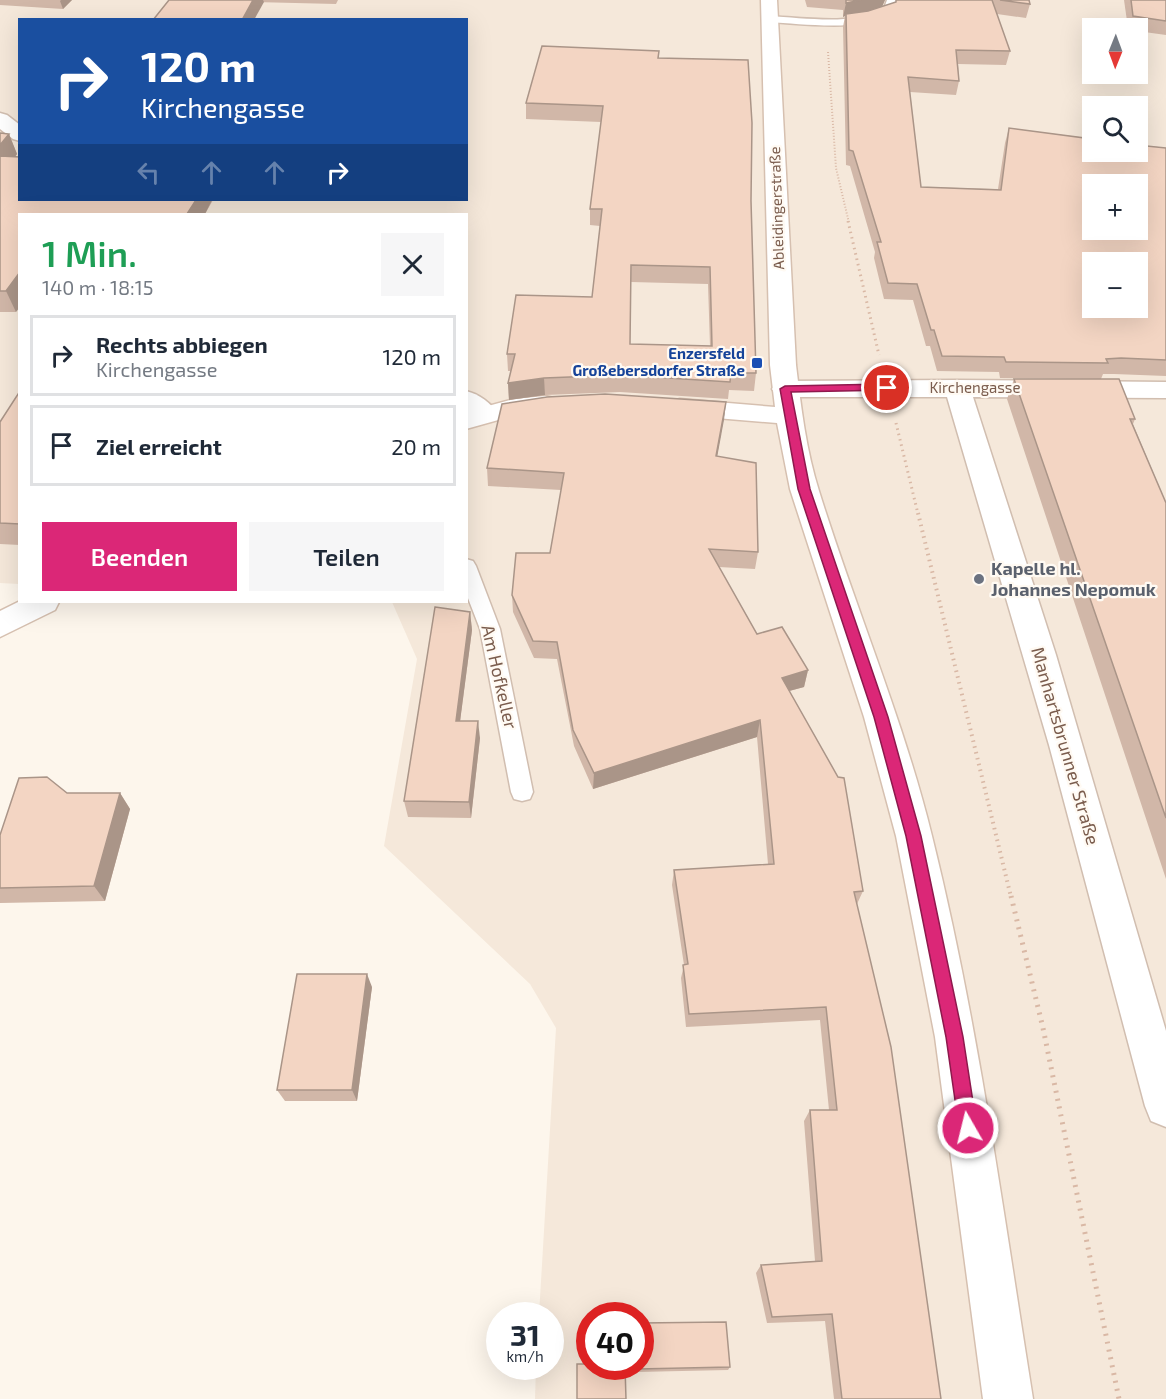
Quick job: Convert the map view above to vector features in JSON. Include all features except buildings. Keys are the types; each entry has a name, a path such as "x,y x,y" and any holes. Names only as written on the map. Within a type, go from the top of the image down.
{"street":[{"name":"Ableidingerstraße","path":"769,10 787,402"},
{"path":"0,119 18,133"},
{"name":"Kirchengasse","path":"655,404 787,402 887,388 1166,390"},
{"name":"Manhartsbrunner Straße","path":"957,388 1009,554 1119,931 1166,1106"},
{"path":"473,411 565,402"},
{"path":"787,402 804,489 881,717 914,836 955,1037 1008,1399"},
{"path":"0,625 42,603"}],"lane":[{"path":"769,10 807,20 846,21 880,16 889,11 891,0"},
{"name":"Am Hofkeller","path":"468,571 490,629 522,792"}],"path":[{"path":"807,20 828,43 836,168 887,388 1043,1028 1119,1399"}],"shaded area":[{"path":"0,0 1166,0 1166,1399 535,1399 536,1380 564,1380 564,1302 540,1302 556,1028 530,984 384,846 417,659 392,603 468,603 468,213 18,213 18,584 0,583"}],"place":[{"name":"Enzersfeld Großebersdorfer Straße","path":"757,363"},
{"name":"Kapelle hl. Johannes Nepomuk","path":"979,579"}],"route":[{"path":"887,388 785,389 804,489 881,717 914,836 955,1037 968,1128"}]}
